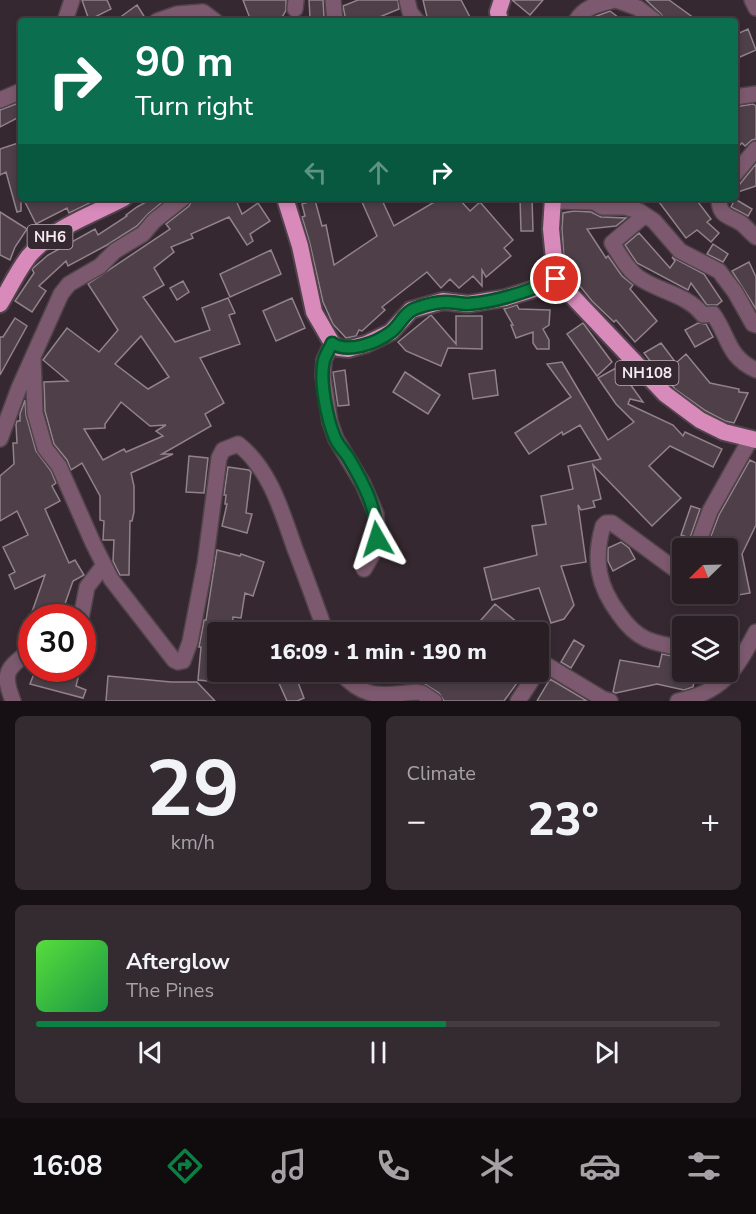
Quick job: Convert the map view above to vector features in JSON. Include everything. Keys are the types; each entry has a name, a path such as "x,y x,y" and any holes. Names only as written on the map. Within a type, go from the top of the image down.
{"highway":[{"path":"499,18 498,12 502,0"},
{"name":"NH6","path":"0,304 29,256 47,239 118,201"},
{"path":"286,201 300,246 314,312 332,343 339,348 348,349 366,344 391,332 411,310 443,302 468,304 505,298 556,279 551,229 553,201"},
{"name":"NH108","path":"556,279 665,394 700,420 724,432 754,439"}],"street":[{"path":"66,18 72,0"},
{"path":"333,0 335,18"},
{"path":"407,0 410,12 415,18"},
{"path":"578,18 588,8 616,0 638,8 651,18"},
{"path":"752,0 756,8"},
{"path":"166,18 177,14 202,12 211,18"},
{"path":"0,100 18,93"},
{"path":"738,97 756,94"},
{"path":"738,170 756,149"},
{"path":"0,439 61,294 69,284 100,266 115,251 143,234 154,221 179,201"},
{"path":"574,201 594,202 602,207 625,207 639,211 654,221 680,251 719,271 735,292 753,324 756,324"},
{"path":"719,201 719,207 727,217 741,223 756,237"},
{"path":"645,215 612,243 629,269 646,282 692,303 703,315 713,314 733,352 741,362 756,370"},
{"path":"332,343 324,360 323,376 330,422 336,439 363,484 376,514 376,548 364,568"},
{"path":"33,357 35,413 45,448 59,466 111,579 170,655 178,662 183,661 188,652 205,564 219,458 223,450 231,445 238,444 247,451 264,474 277,499 322,622"},
{"path":"700,538 710,510 754,439"},
{"path":"672,567 612,523 606,523 603,526 598,566 600,580 611,603 632,630 645,639 672,646"},
{"path":"84,604 87,586 104,565"},
{"path":"738,653 756,632"},
{"path":"14,701 6,677 9,670 18,662"},
{"path":"549,667 610,701"},
{"path":"349,682 362,692 375,696 417,692 423,693 434,701"},
{"path":"518,701 531,682"},
{"path":"678,701 707,697 722,682"}],"building":[{"path":"82,0 107,0 111,9 88,18"},
{"path":"243,0 286,0 286,10 282,18 250,18"},
{"path":"309,0 323,0 324,17 310,18"},
{"path":"358,0 398,0 399,9 377,18 345,18 343,6"},
{"path":"423,0 461,0 470,18 427,18"},
{"path":"512,0 543,0 530,15"},
{"path":"646,0 669,0 694,18 663,18"},
{"path":"137,5 145,18 119,18"},
{"path":"610,11 619,18 593,18"},
{"path":"748,29 756,50 740,57 738,34"},
{"path":"18,103 18,118 0,127 0,110"},
{"path":"753,104 756,106 756,139 745,146 742,143 738,146 738,106"},
{"path":"18,143 18,201 21,201 21,211 17,212 6,172 0,175 0,149"},
{"path":"756,164 756,186 738,192 738,186"},
{"path":"24,201 94,201 69,213 67,208 36,224"},
{"path":"148,201 163,201 137,226 107,245 68,266 66,261 39,286 46,291 32,312 15,301 34,273 32,269 48,255 95,229 98,235"},
{"path":"192,201 236,201 242,214 258,203 270,221 250,234 253,241 247,245 229,217 191,234 193,238 171,247 174,252 154,268 164,285 143,297 175,342 210,330 202,308 228,298 235,313 229,315 240,344 200,358 224,403 205,414 211,426 162,454 173,454 131,473 134,486 134,512 132,521 130,521 129,575 120,575 113,561 114,540 103,540 104,521 100,520 100,496 82,463 71,470 67,460 54,444 45,411 44,382 68,381 43,360 67,328 99,352 118,330 88,284 170,229 166,224 189,206","holes":["141,336 169,377 148,389 115,364","121,402 150,426 166,425 156,431 163,436 126,452 124,449 103,460 84,429 105,428 105,424"]},
{"path":"315,201 322,226 326,225 334,265 377,236 362,202 382,201 394,226 436,201 461,201 470,211 480,202 513,240 504,248 511,256 486,277 482,270 482,286 473,276 459,288 450,279 441,288 427,272 382,307 385,310 362,331 359,330 356,336 346,338 333,324 323,302 302,217 305,216 302,204"},
{"path":"520,201 532,201 533,231 521,231"},
{"path":"658,201 697,201 711,219 707,222 719,233 711,242 697,230 686,238"},
{"path":"734,201 738,201 752,209 748,216 731,207"},
{"path":"0,212 27,229 15,247 10,260 0,255"},
{"path":"591,212 601,217 626,218 616,226 587,229 606,258 608,256 622,276 633,285 630,289 657,321 635,342 616,320 614,322 592,301 571,275 574,273 564,258 562,229 563,213"},
{"path":"639,233 670,268 675,261 672,257 704,274 722,301 717,305 707,305 691,283 688,290 637,263 625,245"},
{"path":"713,244 728,254 723,262 707,254"},
{"path":"271,250 281,274 230,297 220,274"},
{"path":"749,262 756,277 756,309 732,271"},
{"path":"183,281 189,292 177,300 170,288"},
{"path":"292,298 305,328 276,341 263,311"},
{"path":"517,305 519,309 550,310 549,325 543,329 549,340 549,349 537,349 533,343 533,332 516,338 511,325 513,325 504,309"},
{"path":"431,315 456,344 456,316 482,316 482,349 448,348 441,366 406,351 398,342"},
{"path":"15,318 27,326 0,375 0,337 3,337"},
{"path":"583,323 612,362 597,376 567,334"},
{"path":"698,323 706,324 713,337 695,347 685,330"},
{"path":"661,343 676,363 686,354 710,383 748,393 734,423 706,411 675,389 659,369 658,371 644,353"},
{"path":"562,362 608,440 634,422 616,404 598,378 616,368 620,370 643,402 630,399 628,404 673,425 683,436 685,432 722,449 713,467 670,446 649,466 681,498 652,526 593,465 601,499 593,501 595,507 581,510 578,505 586,562 561,566 574,605 564,619 551,623 539,588 492,600 484,568 537,555 532,526 546,524 541,496 573,489 568,466 601,459 580,425 563,435 562,432 529,454 515,433 571,397 547,364"},
{"path":"345,370 349,405 338,406 333,372"},
{"path":"495,370 498,395 473,399 469,374"},
{"path":"405,372 440,395 428,414 393,392"},
{"path":"25,400 26,415 36,451 51,471 56,483 52,486 60,501 45,509 69,563 75,560 84,575 73,581 65,604 35,604 45,575 15,589 9,575 15,572 3,547 28,535 17,511 0,521 0,476 14,464 13,443 17,443 16,424 20,421"},
{"path":"189,456 208,458 204,493 186,492"},
{"path":"750,460 756,463 756,525 742,554 750,593 738,595 738,538 710,538 719,515"},
{"path":"228,467 251,472 246,513 252,514 247,533 222,526 227,504 225,504 226,495 224,495"},
{"path":"691,506 700,509 690,538 681,535"},
{"path":"621,542 629,548 635,559 613,571 608,561 608,548"},
{"path":"217,550 240,556 241,554 264,562 253,596 245,593 241,618 233,617 233,622 207,622 207,681 198,680 201,647 199,647 204,620 206,620"},
{"path":"495,604 517,622 483,622 481,620"},
{"path":"574,640 584,646 571,668 561,662"},
{"path":"662,654 672,656 672,682 694,682 693,687 684,690 657,684 613,692 620,660 659,667"},
{"path":"108,676 197,682 215,701 106,701"},
{"path":"550,679 587,701 537,701"},
{"path":"31,682 77,682 76,686 86,690 83,698 30,684"},
{"path":"278,682 298,682 304,698 287,701"},
{"path":"518,682 504,701 444,701 439,693 423,683"}],"route":[{"path":"377,539 376,514 371,500 336,439 330,422 323,376 324,360 332,343 339,348 348,349 366,344 391,332 411,310 443,302 468,304 505,298 556,279"}]}
